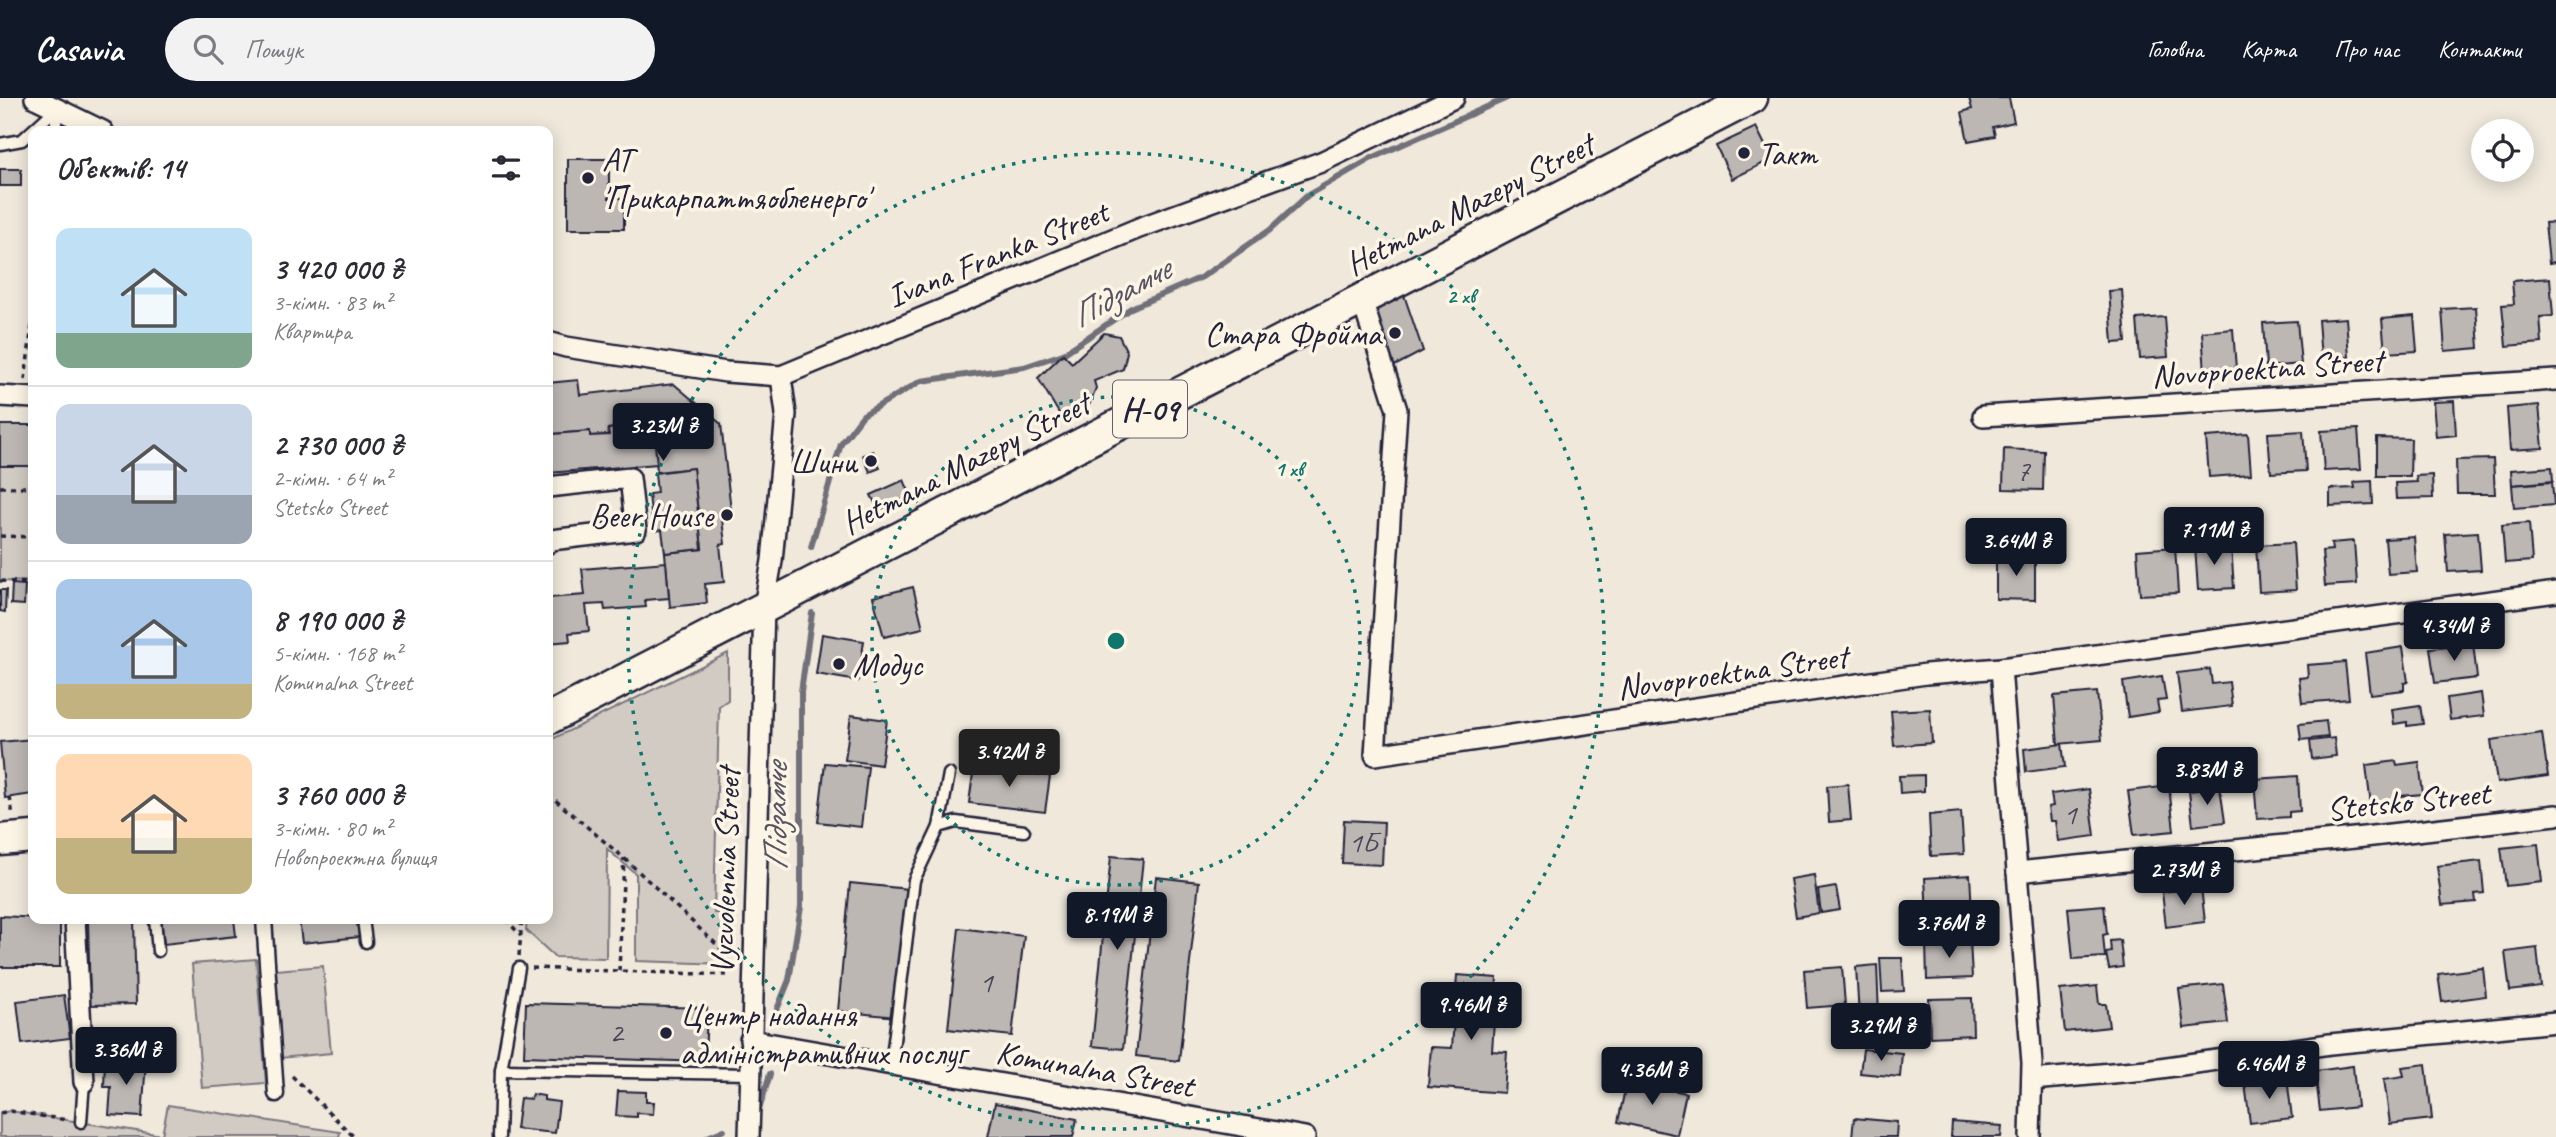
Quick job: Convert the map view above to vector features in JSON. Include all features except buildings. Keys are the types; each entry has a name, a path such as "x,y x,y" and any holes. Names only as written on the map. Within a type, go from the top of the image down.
{"main road":[{"name":"Hetmana Mazepy Street","path":"553,716 1752,98"}],"street":[{"path":"35,98 56,104 94,126"},
{"name":"Ivana Franka Street","path":"553,343 726,372 781,376 1139,228 1321,162 1454,98"},
{"name":"Novoproektna Street","path":"1362,300 1397,411 1375,755 1926,674 2001,667 2556,592"},
{"name":"Vyzvolennia Street","path":"748,1137 764,607 772,561 786,414 781,376"},
{"name":"Novoproektna Street","path":"1983,416 2556,380"},
{"path":"0,396 28,398"},
{"path":"553,486 630,478 636,530 553,540"},
{"path":"2001,667 2032,1080 2030,1137"},
{"name":"Stetsko Street","path":"2017,872 2556,815"},
{"path":"75,924 84,1082"},
{"path":"264,924 276,1094"},
{"path":"2032,1080 2147,1070 2330,1044 2556,1021"},
{"name":"Komunalna Street","path":"750,1040 1305,1137"}],"lane":[{"path":"56,104 56,126"},
{"path":"35,126 56,104"},
{"path":"22,140 28,134"},
{"path":"0,144 22,140 28,142"},
{"path":"891,1064 914,880 939,827 949,774"},
{"path":"939,827 956,822 1024,831"},
{"path":"155,924 158,951"},
{"path":"364,924 366,942"},
{"path":"499,1137 501,1070 519,968"},
{"path":"501,1070 751,1074"},
{"path":"81,1122 84,1082"}],"path":[{"path":"0,486 28,487"},
{"path":"0,536 28,537"},
{"path":"0,581 28,583"},
{"path":"10,797 16,832"},
{"path":"553,798 624,858 730,957"},
{"path":"619,971 624,858"},
{"path":"510,924 521,936"},
{"path":"522,924 519,968 729,975"},
{"path":"273,1057 354,1137"},
{"path":"0,1113 10,1111 81,1122"}],"shaded area":[{"path":"0,466 28,466 28,582 0,581"},
{"path":"728,653 728,700 719,706 714,913 726,913 727,964 636,961 636,874 607,849 606,958 555,957 526,930 527,924 553,924 553,739"},
{"path":"256,959 266,1083 202,1088 192,964"},
{"path":"323,966 331,1053 280,1058 276,970"},
{"path":"168,1105 340,1132 339,1137 0,1137 0,1113 10,1111 162,1135"}],"waterway":[{"name":"Підзамче","path":"811,547 841,444 863,415 921,381 1024,367 1063,354 1131,308 1202,277 1270,230 1308,195 1372,158 1507,98"},
{"name":"Підзамче","path":"774,1017 789,980 801,907 801,692 812,613"},
{"name":"Підзамче","path":"758,1113 770,1074"},
{"name":"Підзамче","path":"708,1137 724,1130"}],"place":[{"name":"Такт","path":"1744,153"},
{"name":"АТ 'Прикарпаттяобленерго'","path":"588,178"},
{"name":"Стара Фройма","path":"1395,333"},
{"name":"Шини","path":"871,461"},
{"name":"Beer House","path":"727,515"},
{"name":"Модус","path":"839,664"},
{"name":"Центр надання адміністративних послуг","path":"666,1033"}]}
